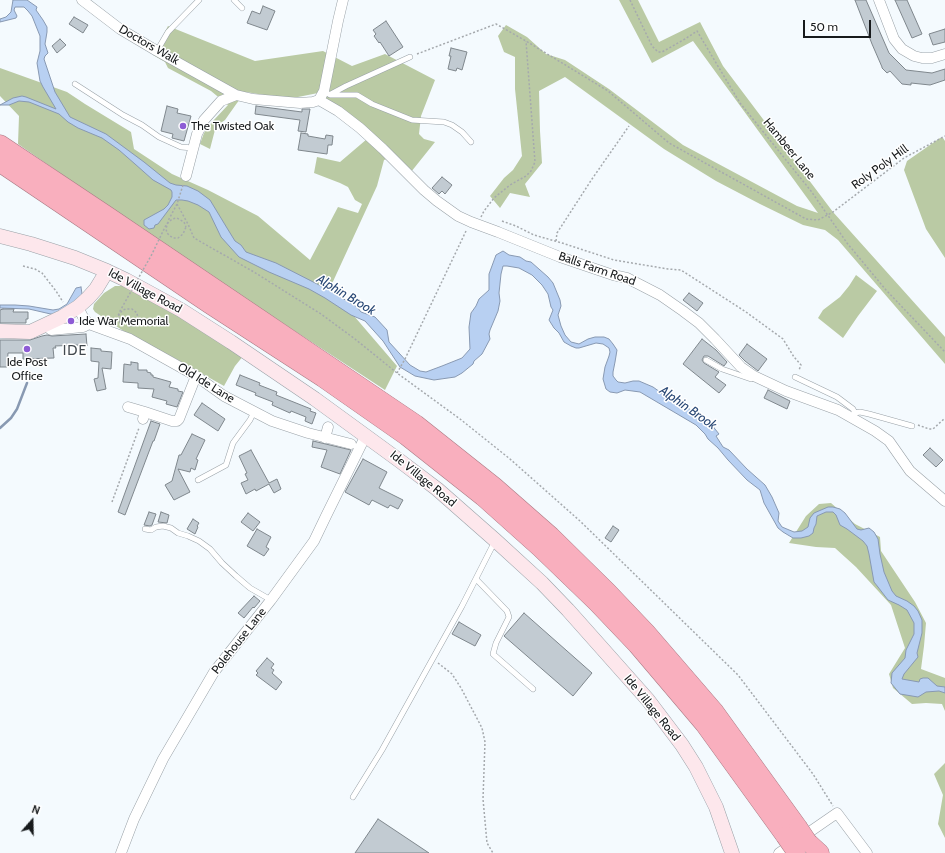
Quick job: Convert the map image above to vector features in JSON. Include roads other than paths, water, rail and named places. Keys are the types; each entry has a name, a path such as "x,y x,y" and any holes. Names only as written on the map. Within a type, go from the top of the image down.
{"highway":[{"path":"0,144 416,424 494,486 550,536 608,592 646,632 715,712 791,832"},
{"path":"0,163 164,274 322,378 406,436 483,498 597,602 704,724 805,851"}],"street":[{"name":"Doctors Walk","path":"82,0 120,29 236,95"},
{"path":"184,180 197,134 204,120 221,101 236,95 253,99 300,103 319,100 327,93 338,21 343,0"},
{"path":"879,0 894,39 902,49 914,56 922,58 932,58 945,54"},
{"path":"220,85 221,101"},
{"name":"Balls Farm Road","path":"319,100 338,111 360,128 436,201 458,216 560,257 613,275 627,278 660,295 683,311 715,339 741,367 754,376 786,391 853,415 889,441 910,471 945,501"},
{"name":"Ide Village Road","path":"0,236 75,258 107,271 181,310 296,386 366,435 437,489 496,540 542,584 568,610 648,700 682,745 696,767 716,807 732,853"},
{"path":"0,331 30,332 62,317 71,306 88,298 96,289 107,271"},
{"path":"45,325 51,330 84,327 89,324 71,306"},
{"name":"Old Ide Lane","path":"89,324 130,339 196,376 224,396 272,421 325,438 351,444"},
{"path":"128,407 144,416 178,421 196,376"},
{"path":"325,438 328,427"},
{"name":"Polehouse Lane","path":"121,853 134,819 163,759 214,672 271,600 314,541 366,435"},
{"path":"779,853 837,813 867,853"}],"lane":[{"path":"157,51 168,32 199,0"},
{"path":"234,0 242,8"},
{"path":"327,93 410,57"},
{"path":"75,84 159,137 181,147 193,148"},
{"path":"327,93 357,95 372,104 412,120 444,122 452,125 462,132 471,142"},
{"path":"706,360 722,369 751,379 758,378"},
{"path":"795,377 837,397 853,409 853,415 860,412 912,426"},
{"path":"198,480 226,465 233,443 254,412"},
{"path":"145,529 151,530 156,527 163,526 200,541 210,548 222,563 250,588 271,600"},
{"path":"353,797 382,750 462,606 496,540"},
{"path":"476,579 507,611 509,617 496,643 493,654 533,689"}],"water":[{"path":"13,0 27,0 37,7 36,10 47,27 45,44 48,53 44,59 55,92 70,117 106,134 170,183 187,186 198,191 210,200 235,241 241,245 246,252 276,263 325,288 330,289 332,292 357,307 361,312 375,317 387,330 389,342 410,365 420,371 426,372 462,358 470,349 469,327 471,313 479,299 489,290 489,274 496,255 503,251 509,255 520,257 531,262 553,283 560,300 561,306 558,315 561,326 565,335 571,342 579,344 595,337 604,337 609,339 617,350 613,376 618,382 625,383 639,381 653,387 677,404 683,405 711,424 719,434 716,436 723,447 729,450 765,485 779,513 778,521 782,527 794,532 802,531 808,527 810,518 814,513 828,507 833,507 840,509 845,513 857,529 861,530 869,528 874,532 878,539 884,572 892,591 896,596 914,606 922,620 922,633 917,653 918,657 904,674 902,679 919,682 920,679 928,678 937,686 945,687 945,693 939,691 926,692 918,697 900,694 891,683 892,673 905,658 906,650 914,634 914,623 907,610 888,600 874,582 867,546 863,541 840,525 836,515 833,512 826,512 817,516 813,533 809,536 793,538 778,528 764,503 760,490 747,480 696,425 640,392 625,390 617,393 610,392 606,389 603,379 610,352 609,348 603,344 596,343 576,348 564,342 549,320 553,310 548,294 542,285 532,275 519,268 503,266 498,311 490,330 490,339 482,354 474,361 473,364 455,377 434,380 415,376 400,367 383,341 365,321 351,315 309,289 239,257 221,237 209,212 198,205 188,201 176,200 158,224 155,225 154,228 149,229 144,225 144,220 164,209 168,205 172,197 171,190 153,180 119,150 102,138 78,128 59,114 29,102 19,101 9,105 0,105 13,98 22,96 56,109 40,81 37,63 40,51 40,36 32,16 24,7 15,7 14,10 17,16 16,18 0,22 0,19 6,17 11,12"},
{"path":"81,287 82,294 79,302 55,315 29,309 0,308 0,305 15,305 53,310 59,309 67,304 76,288"}],"waterway":[{"path":"0,428 11,418 17,409 27,383"}],"place":[{"name":"The Twisted Oak","path":"183,126"},
{"name":"Ide War Memorial","path":"71,321"},
{"name":"Ide Post Office","path":"27,349"}],"district":[{"name":"IDE","path":"75,351"}],"water label":[{"name":"Alphin Brook","path":"346,295"},
{"name":"Alphin Brook","path":"688,408"}]}
